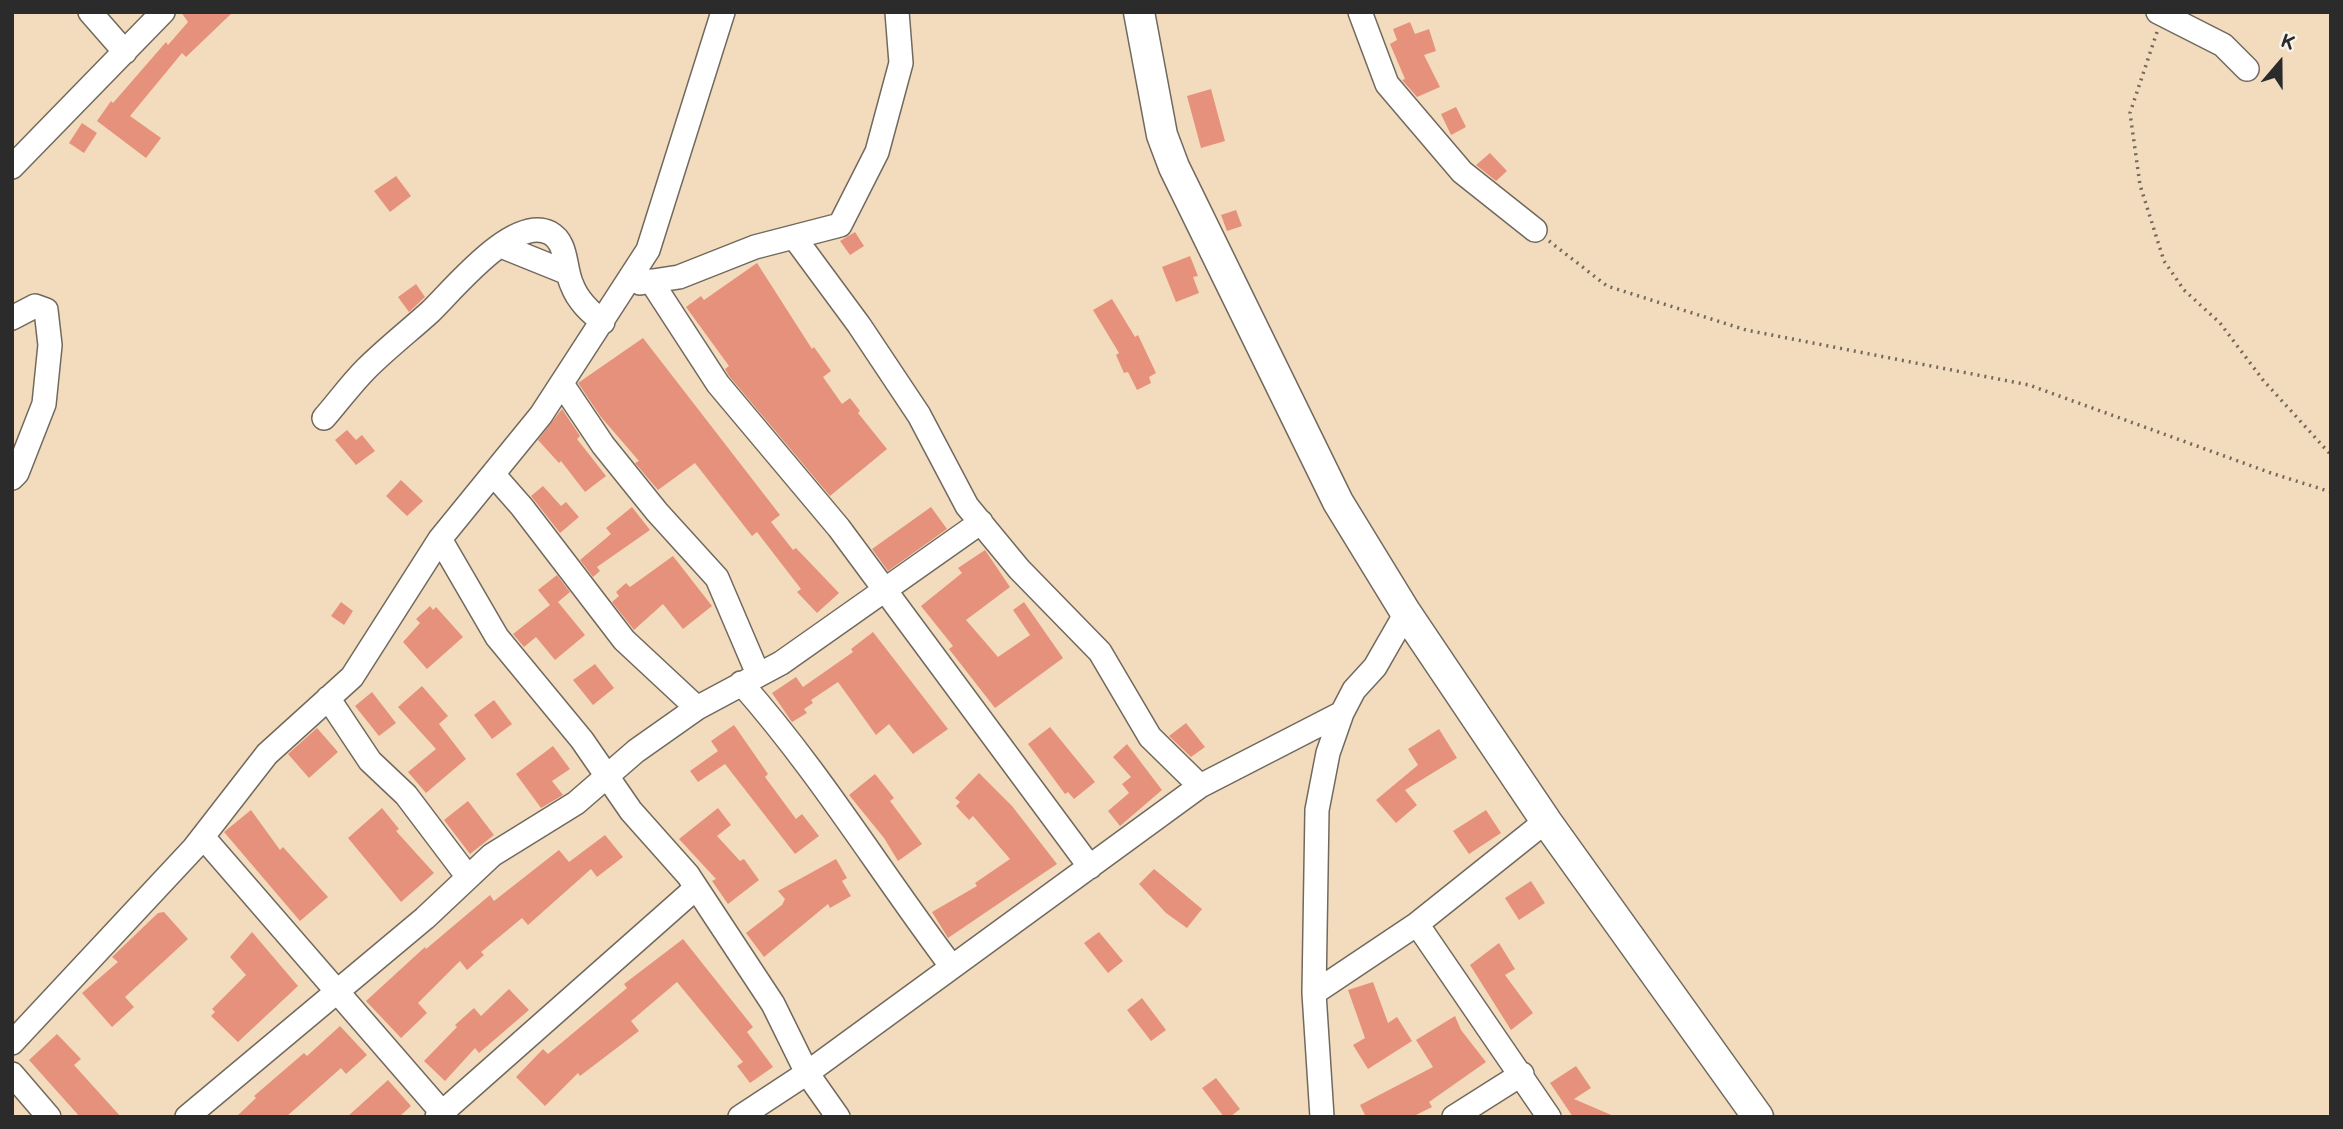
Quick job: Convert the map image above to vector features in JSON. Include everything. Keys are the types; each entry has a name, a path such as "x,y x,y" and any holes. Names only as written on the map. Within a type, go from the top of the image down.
{"main road":[{"path":"1139,12 1162,135 1174,167 1338,502 1406,613 1546,821 1758,1117"}],"street":[{"path":"90,12 125,52"},
{"path":"12,167 163,12"},
{"path":"12,1043 203,837 267,754 352,677 440,539 562,384 648,250 723,12"},
{"path":"626,285 678,277 755,247 840,225 877,152 901,63 897,12"},
{"path":"1360,12 1387,84 1462,172 1535,230"},
{"path":"2160,14 2223,45 2247,69"},
{"path":"794,237 859,325 919,415 967,506 1018,569 1100,652 1150,737 1200,786"},
{"path":"324,418 365,370 430,312 484,258 501,246 568,273 578,298 603,322"},
{"path":"651,281 718,384 839,528 883,591 1090,867"},
{"path":"12,318 35,306 46,310 50,345 44,404 17,473 12,478"},
{"path":"562,384 603,445 657,512 717,578 749,679 890,885 952,967"},
{"path":"493,474 522,507 624,640 697,708"},
{"path":"189,1116 425,918 492,855 576,803 636,751 697,708 781,663 981,522"},
{"path":"440,539 497,637 608,775 631,811 696,888 773,1004 807,1073 838,1117"},
{"path":"1322,1117 1314,993 1317,810 1328,753 1342,713 1354,690 1375,667 1406,613"},
{"path":"328,698 370,761 406,795 468,877"},
{"path":"740,1117 807,1073 1200,786 1342,713"},
{"path":"1314,993 1417,924 1546,821"},
{"path":"203,837 442,1115 696,888"},
{"path":"1417,924 1549,1117"},
{"path":"12,1074 49,1117"},
{"path":"1454,1117 1522,1074"}],"path":[{"path":"2160,14 2130,113 2140,185 2164,261 2184,290 2220,323 2263,380 2331,455"},
{"path":"1535,230 1607,286 1746,330 2029,385 2271,473 2331,492"}],"building":[{"path":"181,12 233,12 186,57 182,53 130,116 161,138 146,158 97,121 111,101 113,103 166,42 168,45 188,22"},
{"path":"1410,22 1415,34 1429,29 1436,51 1424,55 1440,87 1417,97 1402,80 1405,79 1390,44 1397,40 1393,29"},
{"path":"1211,89 1225,141 1201,148 1187,96"},
{"path":"1456,107 1466,127 1451,135 1441,114"},
{"path":"82,123 97,133 84,153 69,143"},
{"path":"1490,153 1507,171 1496,181 1476,165"},
{"path":"396,176 411,196 390,212 374,191"},
{"path":"1236,210 1242,226 1227,231 1221,215"},
{"path":"855,232 864,246 850,255 840,241"},
{"path":"1190,256 1198,276 1193,277 1199,293 1176,302 1162,267"},
{"path":"757,263 812,349 814,347 831,371 823,377 842,404 850,398 860,411 858,413 887,449 830,496 729,376 725,369 729,366 686,307 701,296 704,300"},
{"path":"416,284 425,297 409,312 398,297"},
{"path":"1112,299 1135,337 1138,335 1156,373 1149,377 1151,383 1137,390 1128,372 1124,373 1116,355 1119,353 1093,310"},
{"path":"643,338 780,515 771,522 793,550 796,548 839,593 817,613 797,592 801,589 757,532 752,536 695,463 658,490 635,463 639,461 601,417 578,383"},
{"path":"562,409 580,436 577,439 606,476 585,492 561,461 559,463 538,440"},
{"path":"347,430 356,440 362,435 375,451 356,465 335,440"},
{"path":"401,480 423,501 407,516 386,496"},
{"path":"543,486 561,506 566,502 579,517 560,533 531,496"},
{"path":"632,507 650,530 597,567 600,571 593,577 580,560 611,534 606,528"},
{"path":"931,507 947,529 888,571 872,549"},
{"path":"985,550 1010,587 966,620 998,657 1030,635 1013,610 1024,602 1063,658 995,708 949,649 953,646 921,606 962,573 958,568"},
{"path":"673,556 712,606 683,629 663,604 634,630 612,602 619,596 616,592 626,583 630,587"},
{"path":"557,575 570,592 558,602 585,635 555,660 536,637 524,647 513,634 550,605 538,590"},
{"path":"341,602 353,611 344,625 331,616"},
{"path":"430,606 433,610 436,607 463,637 427,669 403,642 420,623 416,619"},
{"path":"873,632 948,729 913,754 889,724 876,735 838,682 811,700 813,703 804,709 807,713 792,722 772,693 796,677 803,687 853,652 851,649"},
{"path":"595,664 614,688 593,705 573,680"},
{"path":"422,686 448,716 439,724 466,759 426,793 408,772 436,749 398,707"},
{"path":"372,692 396,723 379,736 355,706"},
{"path":"494,700 512,724 492,739 474,715"},
{"path":"1186,723 1205,747 1191,757 1169,736"},
{"path":"734,725 768,774 765,777 796,819 802,814 819,836 795,854 725,764 698,782 690,771 718,751 711,741"},
{"path":"1050,727 1095,782 1074,799 1068,792 1065,794 1028,744"},
{"path":"317,728 338,752 309,778 288,754"},
{"path":"1439,729 1457,758 1405,790 1417,805 1396,823 1376,800 1418,765 1408,749"},
{"path":"1127,744 1162,790 1120,826 1108,811 1129,793 1122,784 1131,777 1113,757"},
{"path":"553,746 570,769 552,781 563,795 541,808 516,774"},
{"path":"979,773 1012,806 1057,864 948,938 932,912 977,886 975,883 1010,859 973,816 969,820 956,806 960,802 955,798"},
{"path":"875,774 894,798 890,801 922,844 898,861 884,838 849,795"},
{"path":"468,801 494,835 470,854 444,820"},
{"path":"382,808 399,829 396,831 434,873 401,902 348,838"},
{"path":"718,808 731,825 717,836 740,861 744,859 759,880 728,904 712,881 716,879 679,839"},
{"path":"251,810 280,850 283,847 328,897 300,921 224,832"},
{"path":"1486,810 1501,833 1469,854 1453,831"},
{"path":"605,835 623,857 597,877 591,869 528,925 522,918 481,952 484,955 467,970 460,961 418,1003 427,1013 401,1038 366,1001 425,947 426,949 490,895 494,901 559,850 569,862"},
{"path":"836,859 847,878 842,881 851,896 830,908 828,904 764,957 746,933 782,905 785,899 778,891"},
{"path":"1154,869 1202,909 1187,928 1166,913 1139,884"},
{"path":"1531,881 1545,903 1519,920 1505,898"},
{"path":"164,912 188,939 125,997 134,1007 112,1027 82,993 118,962 112,957 158,913"},
{"path":"252,932 298,986 238,1042 211,1016 215,1012 212,1009 246,975 230,957"},
{"path":"1099,932 1123,961 1108,973 1084,943"},
{"path":"683,939 753,1027 747,1032 773,1067 750,1083 737,1066 743,1062 677,982 631,1021 639,1031 580,1076 578,1073 545,1106 516,1077 543,1049 548,1054 627,988 624,984"},
{"path":"1499,943 1515,969 1505,975 1533,1013 1511,1030 1470,965"},
{"path":"1373,982 1388,1023 1397,1017 1412,1041 1368,1069 1353,1045 1365,1038 1348,990"},
{"path":"509,989 529,1010 479,1053 475,1048 445,1081 424,1061 457,1027 455,1025 474,1008 481,1016"},
{"path":"1142,998 1166,1030 1151,1041 1127,1010"},
{"path":"1455,1016 1461,1030 1486,1062 1429,1102 1432,1107 1412,1117 1366,1117 1360,1105 1433,1067 1416,1040"},
{"path":"340,1026 367,1055 346,1074 341,1068 286,1117 236,1117 256,1098 254,1096 304,1053 307,1056"},
{"path":"57,1034 81,1059 74,1065 121,1117 80,1117 29,1060"},
{"path":"1576,1066 1591,1088 1574,1099 1616,1117 1573,1117 1550,1083"},
{"path":"1216,1078 1240,1109 1230,1117 1224,1117 1202,1088"},
{"path":"388,1080 411,1106 399,1117 347,1117"}]}
